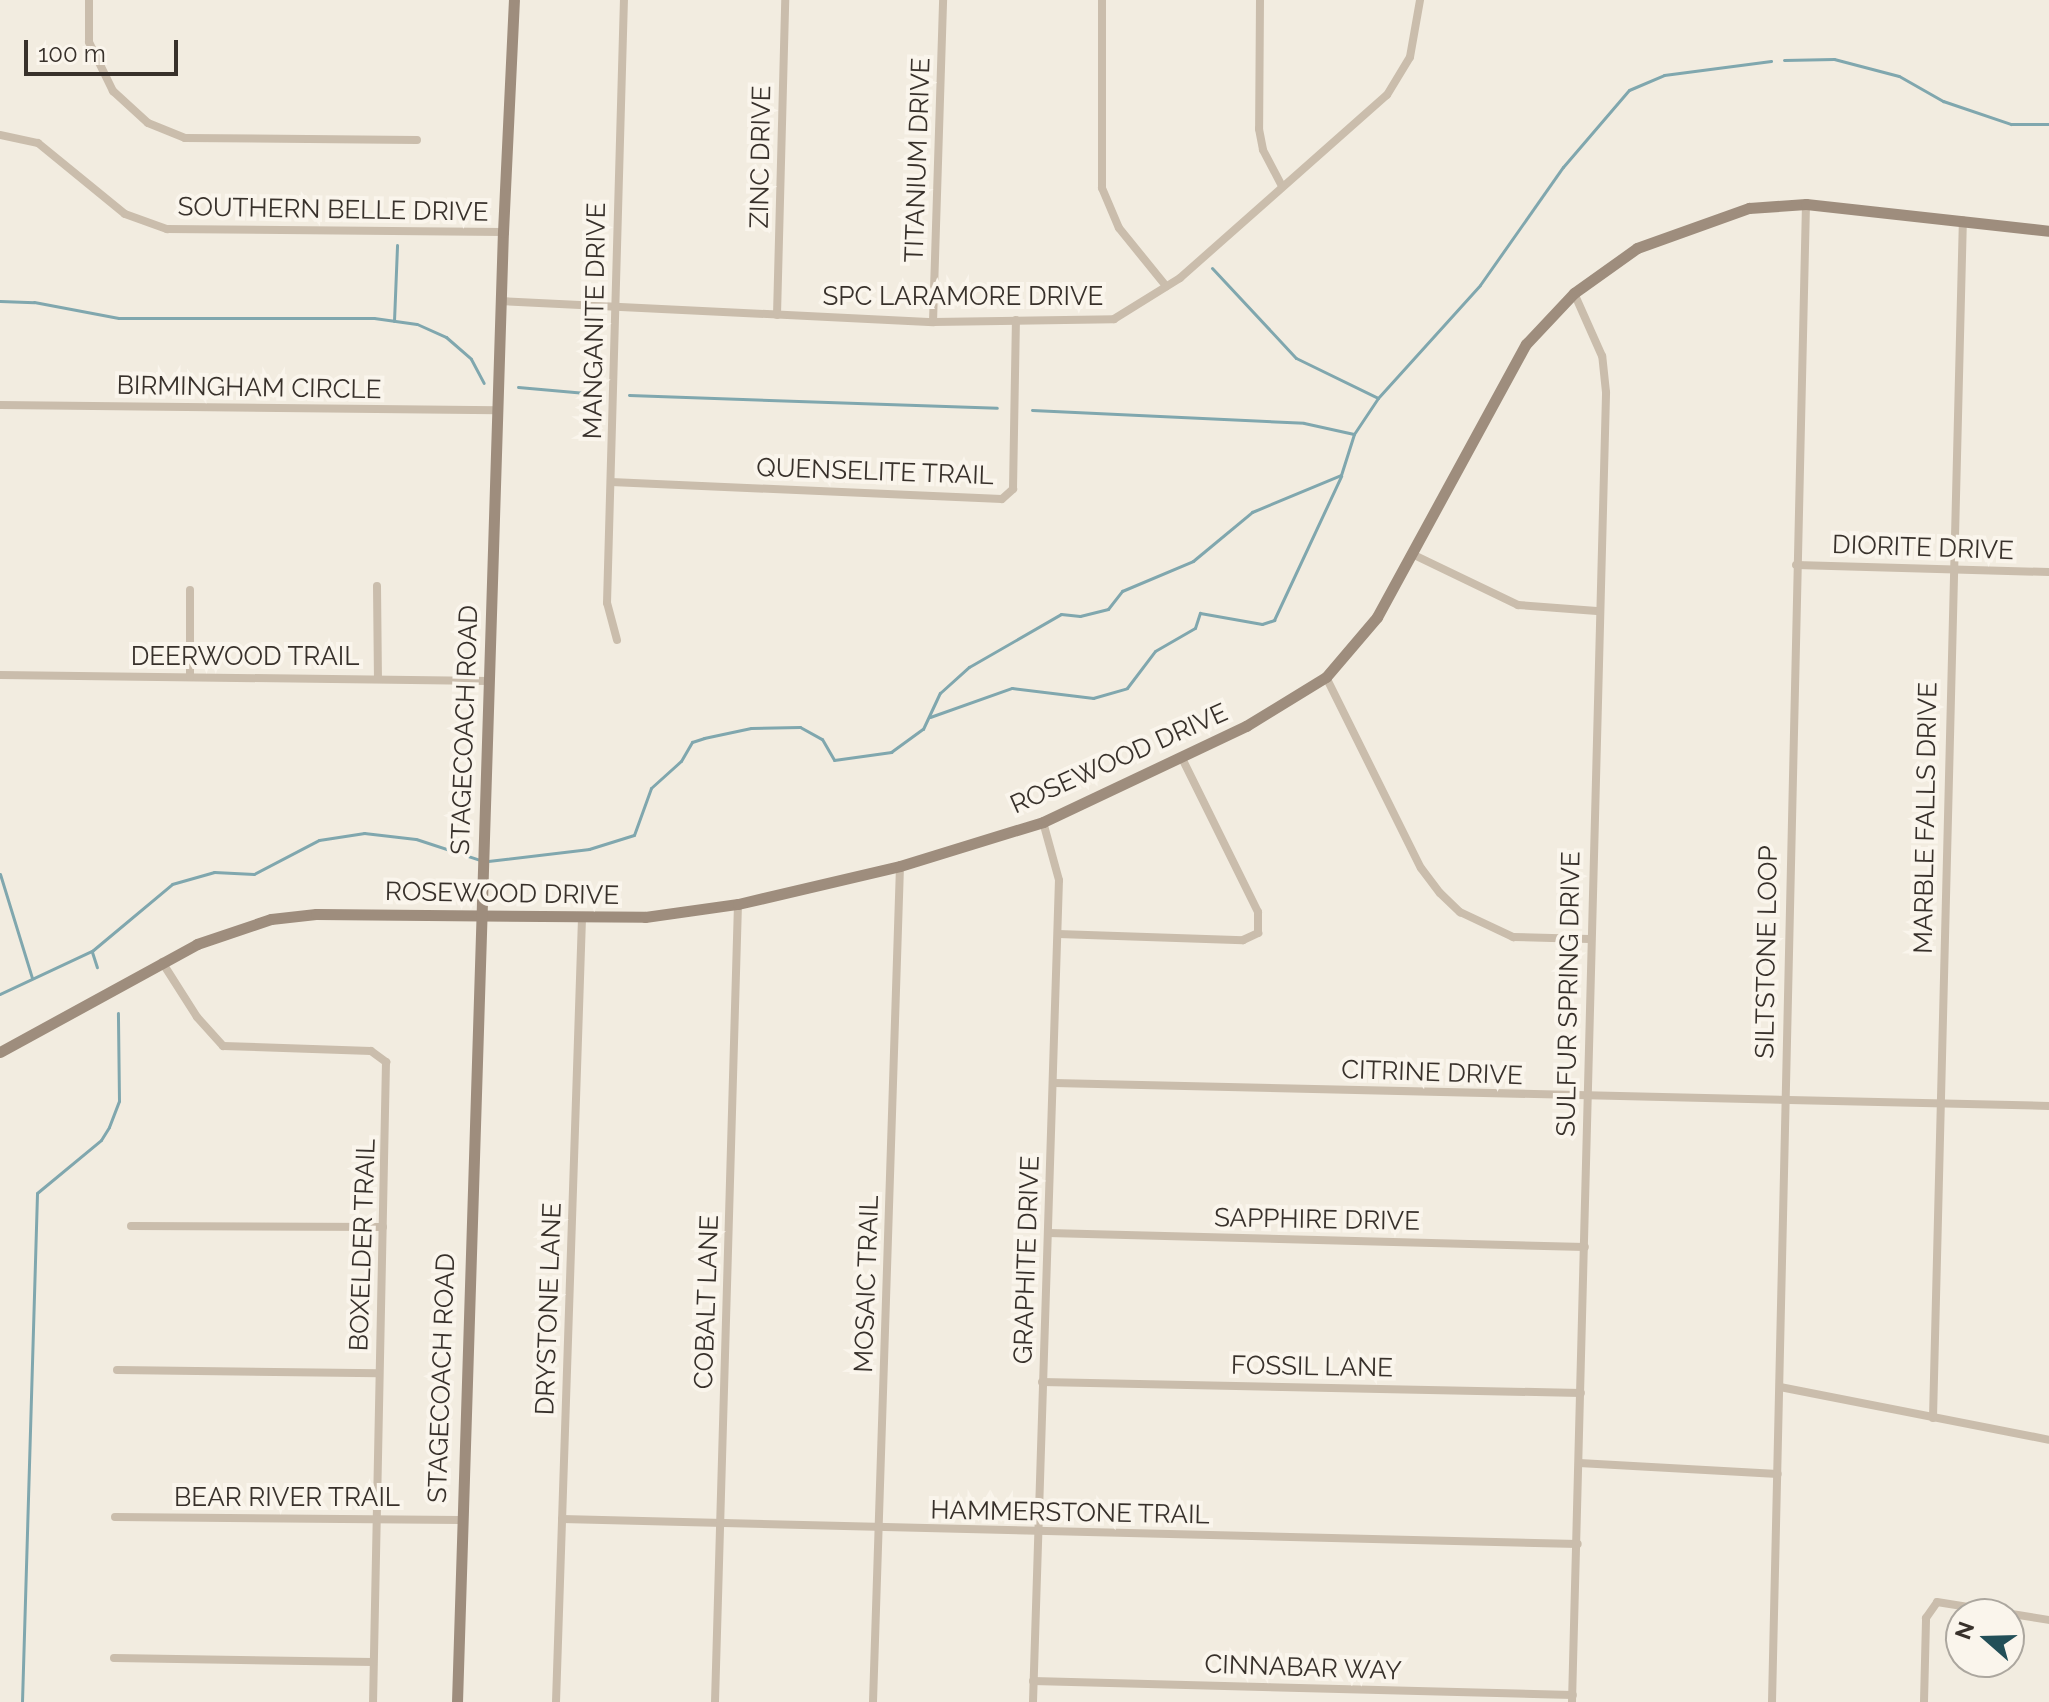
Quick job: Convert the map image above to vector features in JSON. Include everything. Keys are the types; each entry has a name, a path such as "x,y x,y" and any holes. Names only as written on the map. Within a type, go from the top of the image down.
{"street":[{"path":"89,0 89,42 113,91 148,123 185,138 417,140"},
{"name":"STAGECOACH ROAD","path":"457,1702 479,917 500,301 514,0"},
{"name":"MANGANITE DRIVE","path":"617,640 607,603 624,0"},
{"name":"ZINC DRIVE","path":"777,315 785,0"},
{"name":"TITANIUM DRIVE","path":"933,322 943,0"},
{"path":"1102,0 1102,188 1119,228 1166,286"},
{"path":"1260,0 1259,129 1263,150 1282,186"},
{"name":"SPC LARAMORE DRIVE","path":"500,301 933,322 1114,319 1166,286 1387,95 1410,57 1420,0"},
{"name":"SOUTHERN BELLE DRIVE","path":"0,135 38,143 125,214 167,229 503,232"},
{"name":"ROSEWOOD DRIVE","path":"0,1052 162,962 230,930 285,916 645,917 738,904 900,866 1043,822 1182,758 1284,706 1326,677 1377,617 1507,372 1574,293 1605,267 1673,232 1749,208 1806,204 2049,231"},
{"name":"SILTSTONE LOOP","path":"1772,1702 1806,204"},
{"name":"MARBLE FALLS DRIVE","path":"1933,1418 1963,220"},
{"name":"SULFUR SPRING DRIVE","path":"1572,1698 1585,1247 1597,611 1606,392 1602,356 1574,293"},
{"name":"QUENSELITE TRAIL","path":"611,482 1002,499 1013,489 1016,320"},
{"name":"BIRMINGHAM CIRCLE","path":"0,405 498,410"},
{"path":"1412,554 1518,605 1597,611"},
{"name":"DIORITE DRIVE","path":"1796,565 2049,572"},
{"path":"377,586 378,678"},
{"path":"190,590 190,677"},
{"name":"DEERWOOD TRAIL","path":"0,675 489,681"},
{"path":"1326,677 1421,868 1440,893 1460,912 1513,937 1589,939"},
{"path":"1058,934 1243,940 1258,933 1258,912 1182,758"},
{"name":"GRAPHITE DRIVE","path":"1033,1702 1059,880 1043,822"},
{"name":"MOSAIC TRAIL","path":"873,1702 900,866"},
{"name":"COBALT LANE","path":"715,1702 738,904"},
{"name":"DRYSTONE LANE","path":"556,1702 582,918"},
{"name":"BOXELDER TRAIL","path":"162,962 197,1017 223,1046 371,1051 386,1062 373,1702"},
{"name":"CITRINE DRIVE","path":"1054,1083 2049,1106"},
{"path":"131,1226 383,1227"},
{"name":"SAPPHIRE DRIVE","path":"1048,1233 1585,1247"},
{"path":"117,1370 379,1373"},
{"name":"FOSSIL LANE","path":"1042,1382 1581,1393"},
{"path":"1780,1387 2049,1440"},
{"path":"1579,1463 1778,1474"},
{"name":"BEAR RIVER TRAIL","path":"115,1517 460,1520"},
{"name":"HAMMERSTONE TRAIL","path":"562,1519 1039,1534 1578,1544"},
{"path":"1924,1702 1926,1618 1937,1602 2049,1620"},
{"path":"114,1658 373,1662"},
{"name":"CINNABAR WAY","path":"1033,1681 1572,1698"}],"waterway":[{"path":"1784,60 1834,59 1899,76 1943,101 2011,124 2049,124"},
{"path":"488,861 589,849 634,835 651,788 681,761 692,742 704,738 751,728 800,727 822,739 834,760 891,752 923,729 940,693 969,667 1061,614 1080,616 1108,609 1122,591 1193,561 1252,512 1341,475 1354,434 1378,398 1480,285 1563,167 1629,90 1664,75 1771,61"},
{"path":"394,321 397,245"},
{"path":"1212,268 1296,358 1378,398"},
{"path":"0,301 34,302 119,318 374,318 417,324 446,337 471,359 484,383"},
{"path":"518,387 597,394"},
{"path":"629,395 997,408"},
{"path":"1032,410 1304,423 1354,434"},
{"path":"930,717 1012,688 1093,698 1127,688 1155,651 1195,628 1200,613 1262,624 1274,620 1341,476"},
{"path":"0,994 92,951 172,884 214,872 254,874 319,840 364,833 416,839 480,860"},
{"path":"0,874 32,978"},
{"path":"92,952 97,967"},
{"path":"22,1702 37,1193 101,1140 109,1127 119,1101 118,1013"}]}
